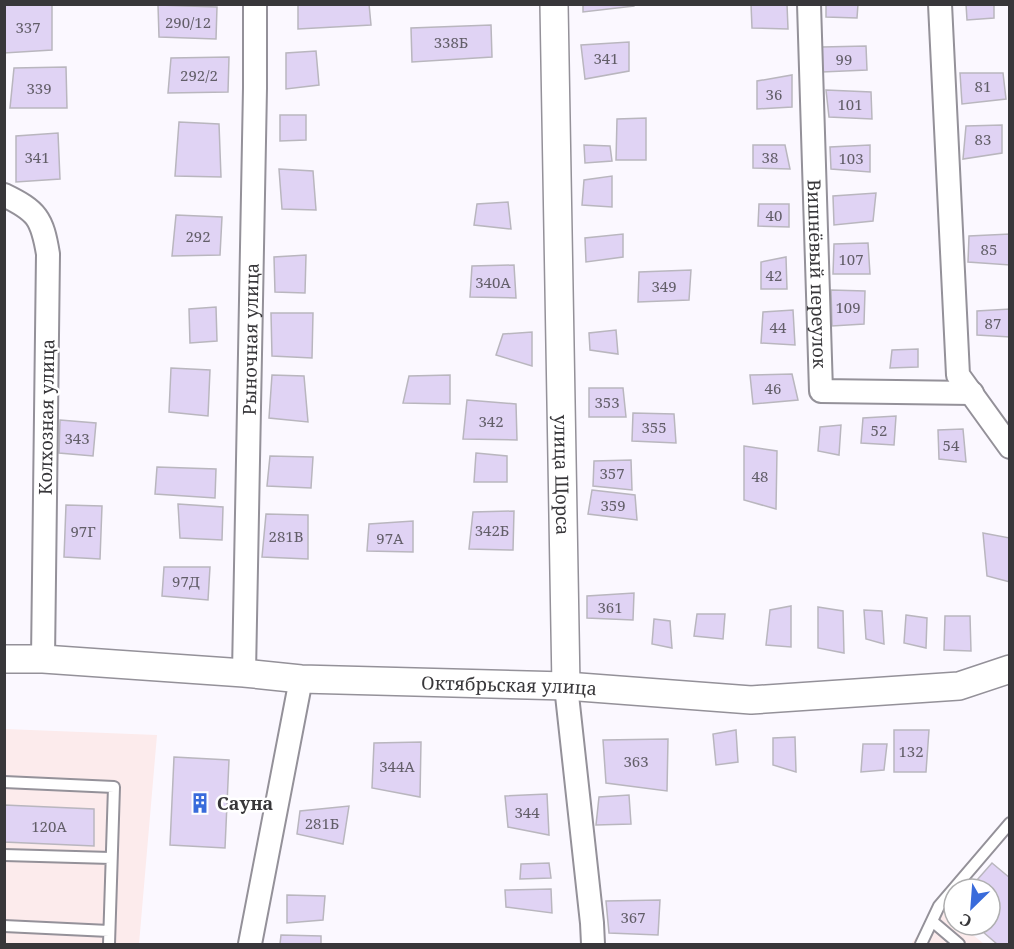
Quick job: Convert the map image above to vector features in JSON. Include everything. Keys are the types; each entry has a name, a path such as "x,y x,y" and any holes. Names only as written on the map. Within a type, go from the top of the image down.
{"street":[{"name":"Рыночная улица","path":"244,673 255,4"},
{"name":"улица Щорса","path":"554,4 566,686 592,923 592,945"},
{"name":"Вишнёвый переулок","path":"809,4 820,391 972,393"},
{"path":"940,4 958,375 1010,447"},
{"name":"Колхозная улица","path":"4,195 27,206 44,227 48,254 43,659"},
{"name":"Октябрьская улица","path":"4,659 43,659 301,679 566,686 751,700 959,686 1010,669"},
{"path":"250,945 301,679"}],"lane":[{"path":"4,782 114,787 109,945"},
{"path":"921,945 939,906 1010,823"},
{"path":"4,855 111,858"},
{"path":"932,921 959,945"},
{"path":"4,926 109,931"}],"shaded area":[{"path":"5,729 157,735 139,944 5,944"},
{"path":"939,906 942,909 942,937 976,937 984,944 911,944"}],"building":[{"path":"4,4 52,4 52,50 4,53"},
{"path":"298,4 369,4 371,25 298,29"},
{"path":"583,4 635,4 634,6 583,12"},
{"path":"751,4 787,4 788,29 752,28"},
{"path":"826,4 858,4 857,18 826,17"},
{"path":"966,4 994,4 994,18 967,20"},
{"path":"158,5 217,7 216,39 159,37"},
{"path":"491,25 492,57 412,62 411,28"},
{"path":"629,42 629,71 585,79 581,45"},
{"path":"866,46 867,70 822,72 822,47"},
{"path":"316,51 319,85 286,89 286,53"},
{"path":"229,57 228,92 168,93 171,58"},
{"path":"66,67 67,108 10,108 14,68"},
{"path":"960,73 1003,73 1006,99 962,104"},
{"path":"792,75 792,107 757,109 757,81"},
{"path":"826,90 871,92 872,119 829,117"},
{"path":"280,115 306,115 306,140 280,141"},
{"path":"646,118 646,160 616,160 617,119"},
{"path":"179,122 219,124 221,177 175,176"},
{"path":"1002,125 1002,153 963,159 966,126"},
{"path":"58,133 60,179 16,182 16,136"},
{"path":"584,145 610,146 612,161 585,163"},
{"path":"753,145 785,145 790,169 753,168"},
{"path":"870,145 870,172 831,169 830,147"},
{"path":"279,169 313,171 316,210 282,209"},
{"path":"612,176 612,207 582,205 584,180"},
{"path":"876,193 873,221 834,225 833,196"},
{"path":"508,202 511,229 474,225 477,204"},
{"path":"759,204 789,204 789,227 758,226"},
{"path":"176,215 222,217 220,255 172,256"},
{"path":"623,234 623,257 586,262 585,238"},
{"path":"1010,234 1010,265 968,262 969,236"},
{"path":"868,243 870,274 833,274 834,244"},
{"path":"306,255 305,293 275,292 274,257"},
{"path":"786,257 787,289 761,289 761,262"},
{"path":"514,265 516,298 470,297 472,266"},
{"path":"691,270 689,300 638,302 639,272"},
{"path":"831,290 865,291 864,324 832,326"},
{"path":"216,307 217,341 190,343 189,309"},
{"path":"1010,309 1010,337 977,335 977,311"},
{"path":"793,310 795,345 761,343 763,312"},
{"path":"271,313 313,313 312,358 272,356"},
{"path":"616,330 618,354 590,350 589,333"},
{"path":"532,332 532,366 496,355 503,334"},
{"path":"918,349 918,367 890,368 892,350"},
{"path":"171,368 210,370 208,416 169,412"},
{"path":"792,374 798,400 753,404 750,375"},
{"path":"272,375 304,376 308,422 269,418"},
{"path":"450,375 450,404 403,403 409,376"},
{"path":"589,388 623,388 626,417 589,417"},
{"path":"467,400 516,404 517,440 463,439"},
{"path":"633,413 674,414 676,443 632,441"},
{"path":"896,416 894,445 861,443 863,418"},
{"path":"60,420 96,423 93,456 59,453"},
{"path":"841,425 839,455 818,451 820,427"},
{"path":"963,429 966,462 939,459 938,430"},
{"path":"744,446 777,451 776,509 744,500"},
{"path":"476,453 507,456 507,482 474,482"},
{"path":"270,456 313,457 311,488 267,486"},
{"path":"631,460 632,490 593,486 594,461"},
{"path":"157,467 216,469 215,498 155,494"},
{"path":"592,490 635,495 637,520 588,514"},
{"path":"178,504 223,507 222,540 180,538"},
{"path":"66,505 102,506 100,559 64,557"},
{"path":"514,511 513,550 469,549 473,512"},
{"path":"266,514 308,515 308,559 262,557"},
{"path":"413,521 413,552 367,551 369,524"},
{"path":"983,533 1010,538 1010,582 987,576"},
{"path":"164,567 210,567 208,600 162,596"},
{"path":"634,593 633,620 587,618 587,596"},
{"path":"791,606 791,647 766,645 770,610"},
{"path":"818,607 843,611 844,653 818,648"},
{"path":"864,610 882,611 884,644 866,639"},
{"path":"697,614 725,614 723,639 694,636"},
{"path":"906,615 927,618 926,648 904,643"},
{"path":"945,616 970,616 971,651 944,650"},
{"path":"654,619 670,621 672,648 652,644"},
{"path":"736,730 738,762 716,765 713,734"},
{"path":"894,730 929,730 926,772 894,772"},
{"path":"795,737 796,772 773,765 773,738"},
{"path":"668,739 667,791 606,783 603,740"},
{"path":"421,742 420,797 372,788 374,743"},
{"path":"863,744 887,744 884,770 861,772"},
{"name":"Сауна","path":"174,757 229,760 225,848 170,845"},
{"path":"547,794 549,835 508,827 505,796"},
{"path":"629,795 631,824 596,825 599,797"},
{"path":"4,805 94,809 94,846 4,842"},
{"path":"349,806 343,844 297,834 300,811"},
{"path":"549,863 551,878 520,879 521,864"},
{"path":"992,863 1010,878 1010,944 997,944 989,937 1002,937 1002,877 980,877"},
{"path":"551,889 552,913 506,907 505,890"},
{"path":"287,895 325,896 323,920 287,923"},
{"path":"660,900 658,935 609,933 606,901"},
{"path":"281,935 321,936 321,944 280,944"}],"place":[{"name":"Сауна","path":"200,803"}]}
